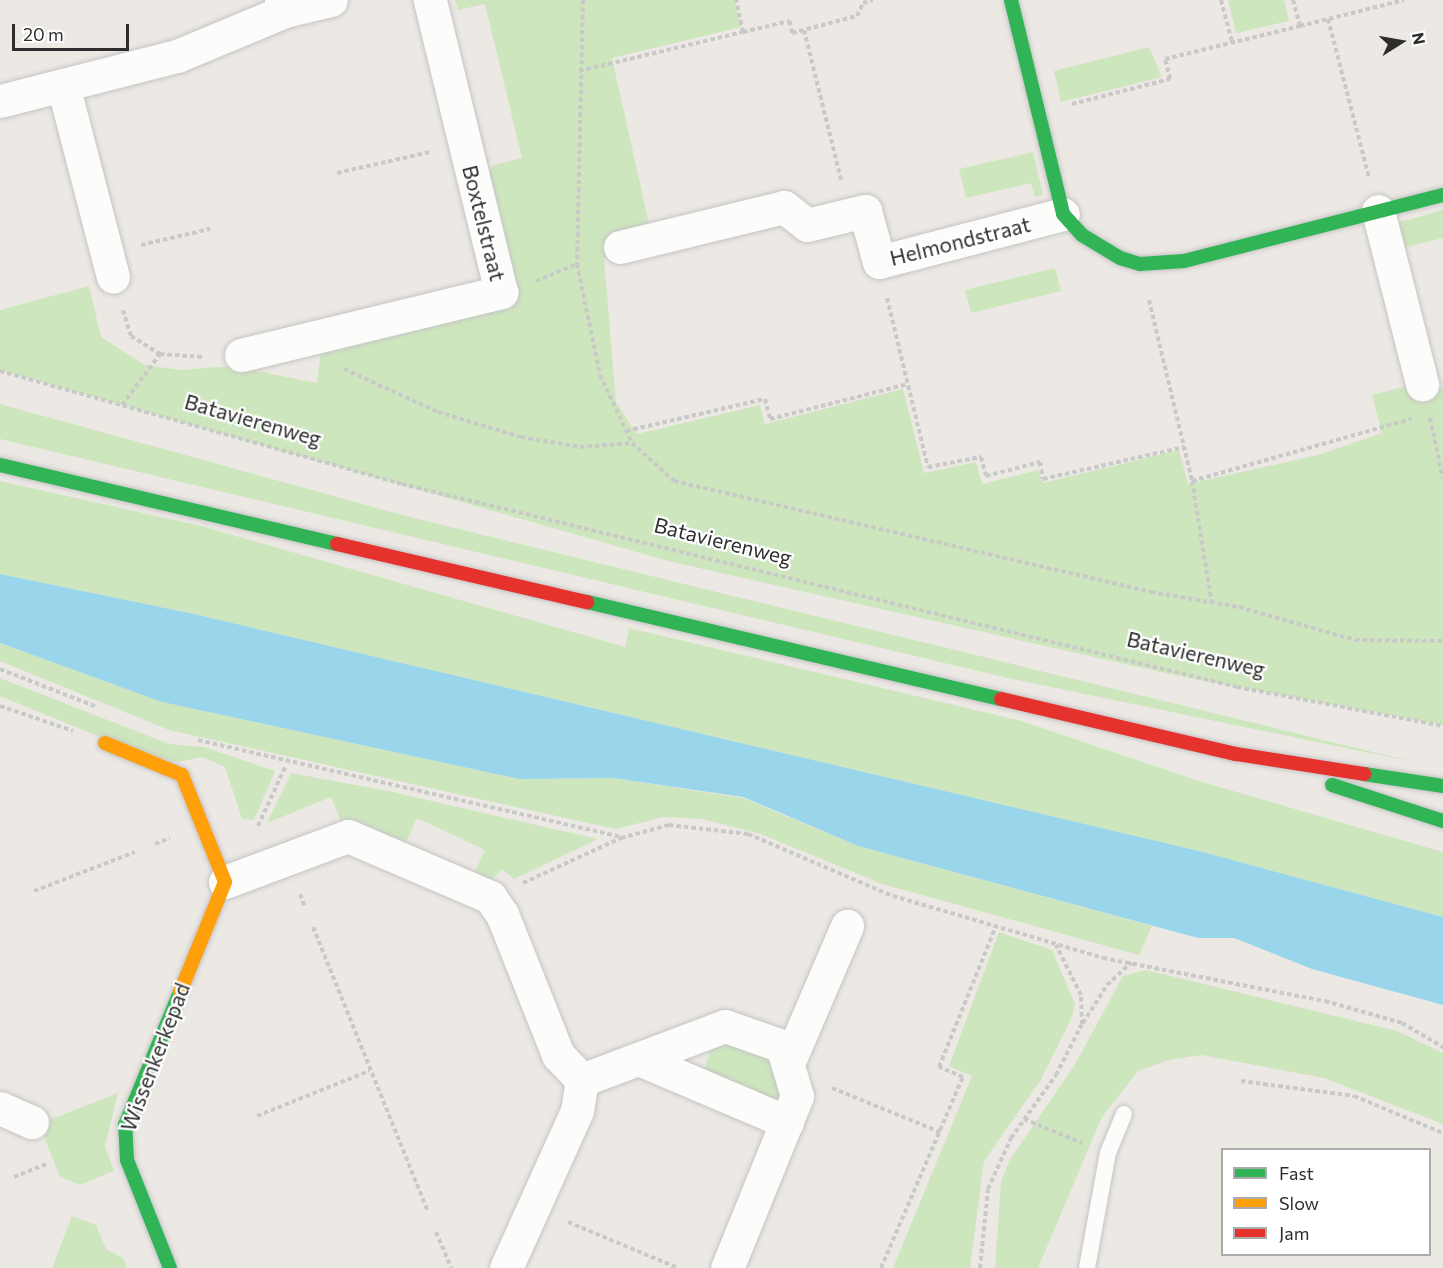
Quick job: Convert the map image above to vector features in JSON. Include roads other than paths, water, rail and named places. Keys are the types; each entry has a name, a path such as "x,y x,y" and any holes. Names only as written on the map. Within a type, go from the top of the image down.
{"main road":[{"path":"1011,0 1063,214 1101,249 1140,264 1184,261 1443,195"},
{"path":"0,465 1236,754 1443,786"},
{"path":"105,743 182,775 225,882"},
{"path":"1236,754 1443,821"},
{"name":"Wissenkerkepad","path":"170,1268 128,1160 125,1125 225,882"}],"street":[{"path":"0,101 177,56 283,6 330,0"},
{"name":"Boxtelstraat","path":"242,355 501,292 430,0"},
{"path":"63,85 110,265"},
{"name":"Helmondstraat","path":"620,247 784,207 807,225 865,211 893,259 1063,214"},
{"path":"1378,211 1426,399"},
{"path":"225,882 348,836 490,897 502,914 558,1055 582,1080"},
{"path":"727,1268 787,1122 794,1072 847,926"},
{"path":"582,1080 725,1026 782,1046 794,1072"},
{"path":"639,1059 787,1122"},
{"path":"506,1268 577,1111 582,1080"},
{"path":"0,1108 32,1122"}],"lane":[{"path":"1087,1268 1108,1153 1124,1114"}],"water":[{"path":"0,574 194,614 1199,851 1443,917 1443,1005 1312,969 1234,938 1198,938 858,846 743,797 613,778 519,779 162,702 0,643"}]}
